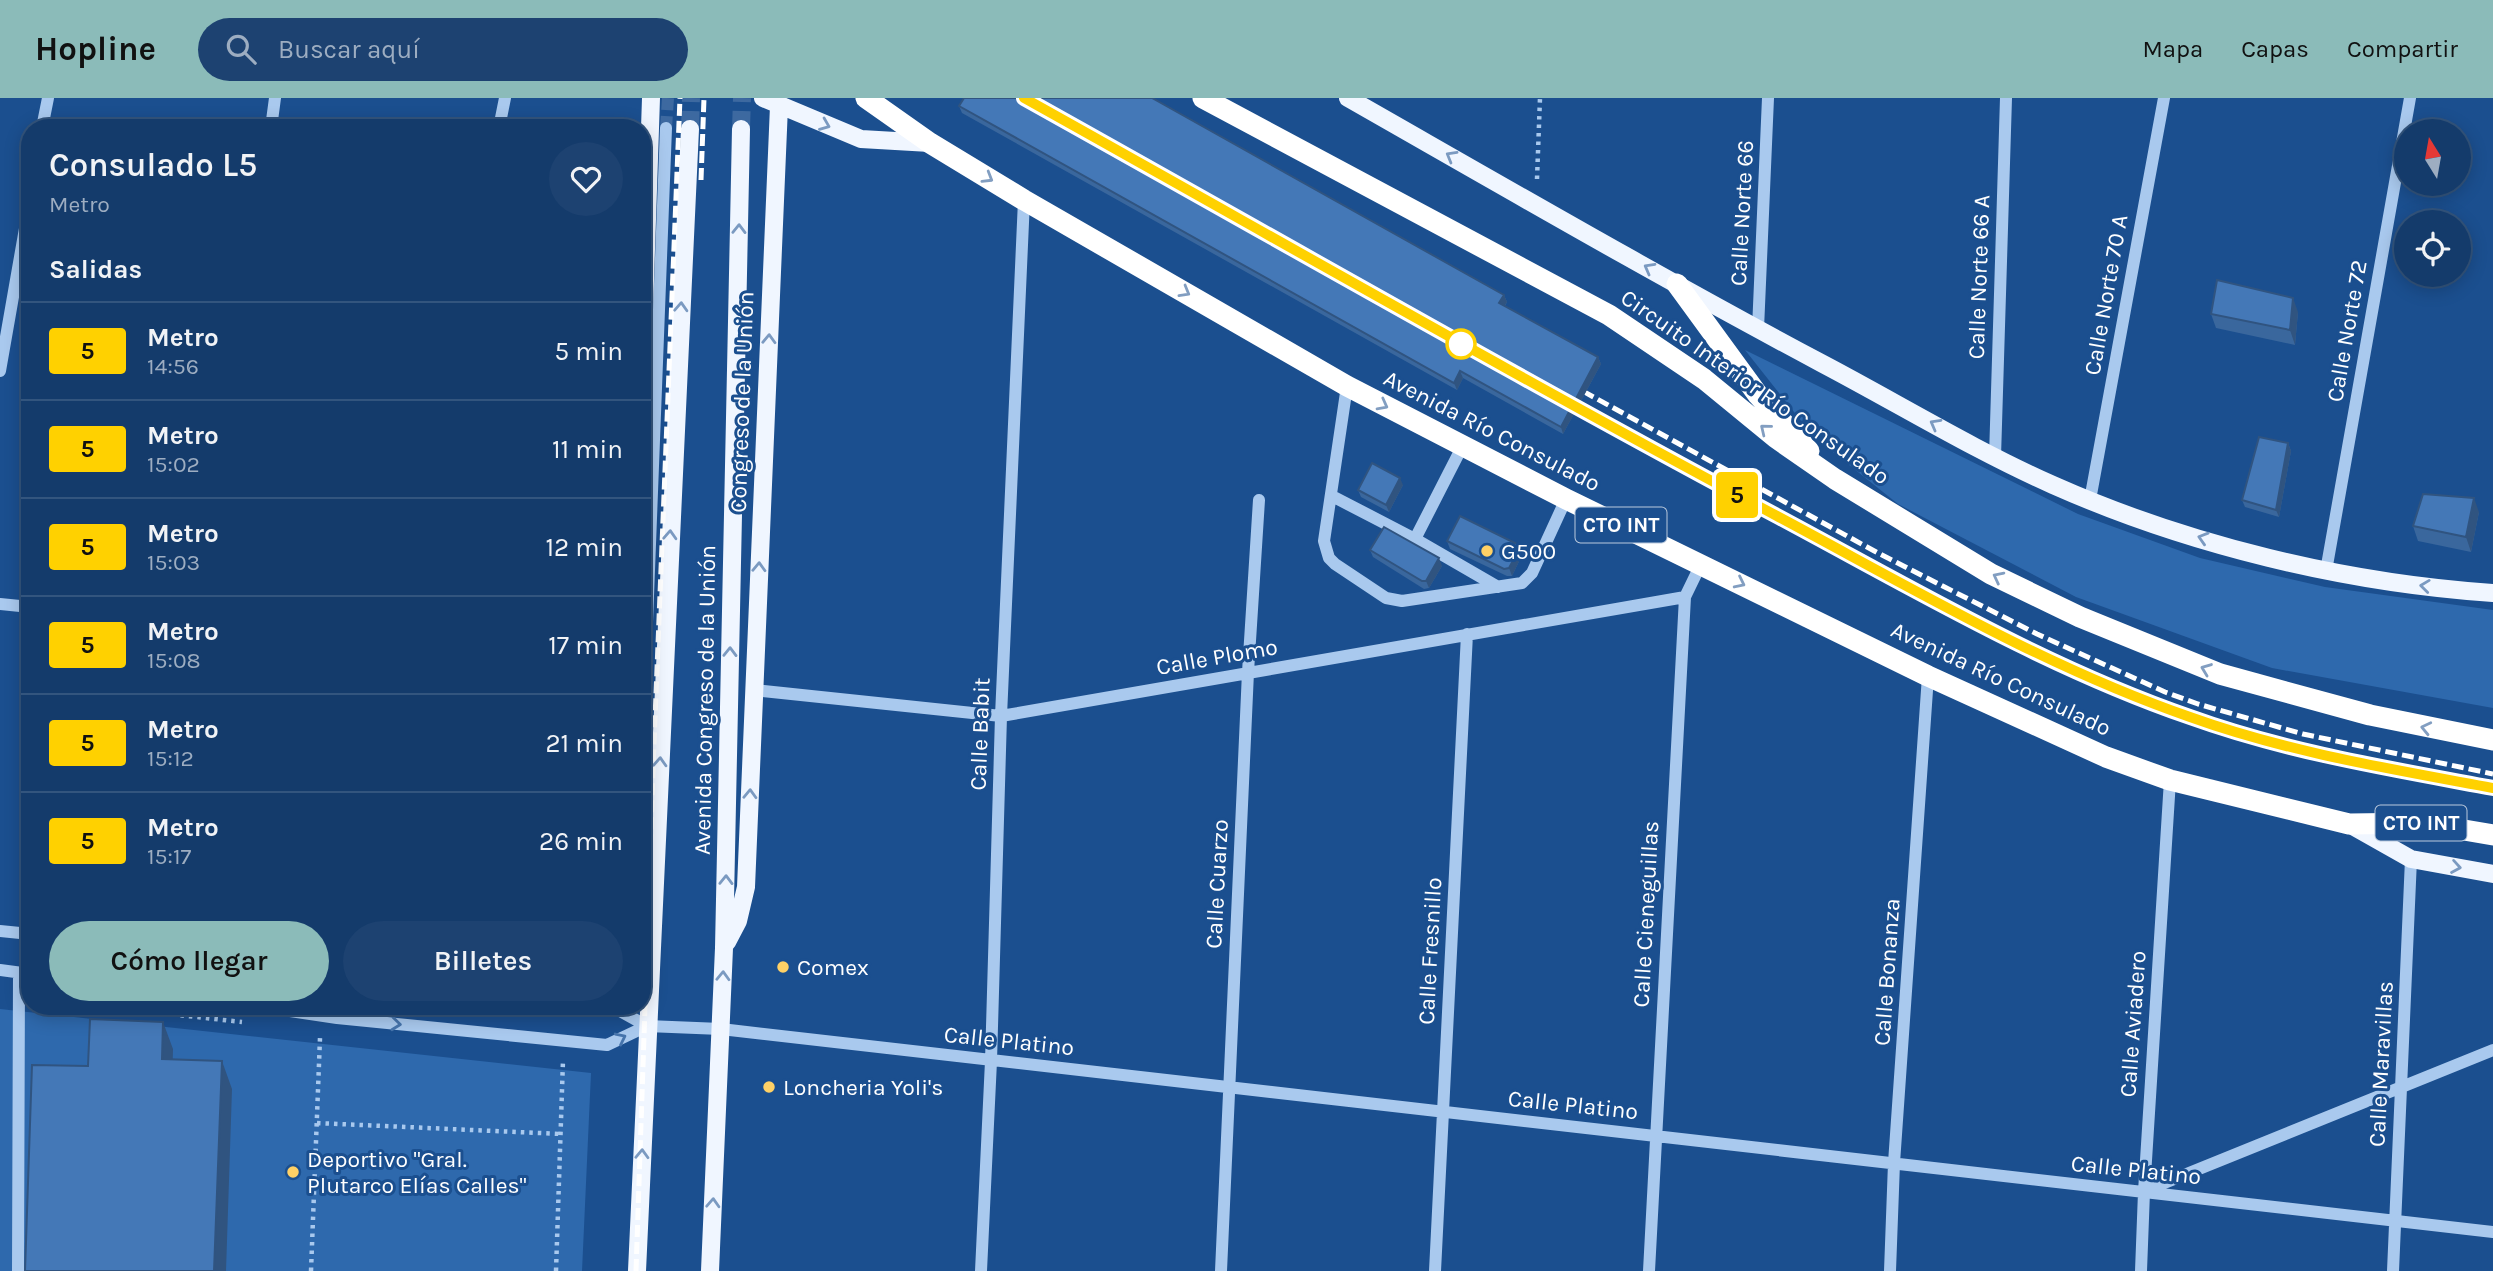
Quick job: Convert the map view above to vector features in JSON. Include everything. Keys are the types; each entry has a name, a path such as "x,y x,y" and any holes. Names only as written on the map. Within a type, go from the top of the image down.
{"highway":[{"name":"CTO INT","path":"866,98 930,143"},
{"name":"Circuito Interior Río Consulado","path":"1203,98 1609,315 1704,379 1776,438 1835,479 1991,574 2080,617 2220,674 2292,695 2438,730 2493,740"},
{"name":"Avenida Río Consulado","path":"930,143 1347,386 1566,499 1928,676 2106,757 2170,780 2349,824"},
{"path":"1677,284 1758,395 1835,479"},
{"name":"CTO INT","path":"2349,824 2423,823 2493,835"}],"main road":[{"path":"650,119 651,98"},
{"path":"1348,98 1758,329 1995,457 2053,485 2175,530 2326,571 2394,583 2493,593"},
{"name":"Avenida Río Consulado","path":"771,102 861,139 930,143"},
{"name":"Congreso de la Unión","path":"724,948 738,921 746,887 771,102"},
{"name":"Avenida Congreso de la Unión","path":"651,943 690,129"},
{"name":"Avenida Congreso de la Unión","path":"710,1271 724,948 741,129"},
{"name":"Avenida Río Consulado","path":"2349,824 2411,859 2493,874"},
{"name":"Avenida Congreso de la Unión","path":"637,1271 648,1015"}],"street":[{"path":"44,119 48,98"},
{"path":"272,119 275,98"},
{"path":"501,119 505,98"},
{"name":"Calle Norte 66","path":"1758,329 1768,98"},
{"name":"Calle Norte 66 A","path":"1995,457 2006,98"},
{"name":"Calle Norte 70 A","path":"2090,500 2164,98"},
{"name":"Calle Norte 72","path":"2326,571 2410,98"},
{"path":"651,518 666,128"},
{"name":"Calle Babit","path":"981,1271 991,1060 1001,716 1024,200"},
{"path":"0,371 21,251"},
{"path":"1347,386 1324,541 1329,558 1391,600 1402,601 1522,583 1528,579 1566,499"},
{"path":"1415,539 1462,447"},
{"path":"1332,496 1415,539 1498,587"},
{"name":"Calle Cuarzo","path":"1221,1271 1248,672 1259,500"},
{"name":"Calle Cieneguillas","path":"1649,1271 1685,597 1701,564"},
{"name":"Calle Plomo","path":"754,690 1001,716 1685,597"},
{"path":"0,604 21,606"},
{"name":"Calle Fresnillo","path":"1436,1271 1467,634"},
{"name":"Calle Bonanza","path":"1890,1271 1928,676"},
{"name":"Calle Aviadero","path":"2141,1271 2170,780"},
{"name":"Calle Maravillas","path":"2393,1271 2411,859"},
{"path":"0,931 21,933"},
{"path":"0,970 21,973"},
{"path":"18,1271 23,1015"},
{"name":"Calle Platino","path":"362,1015 607,1045 647,1026"},
{"name":"Calle Platino","path":"627,1015 647,1026 721,1030 991,1060 2493,1232"},
{"path":"646,1015 647,1026"},
{"path":"2144,1192 2493,1050"}],"path":[{"path":"1536,204 1540,98"},
{"path":"180,1015 254,1023"},
{"path":"311,1271 320,1030"},
{"path":"556,1271 563,1056"},
{"path":"317,1123 561,1134"}],"shaded area":[{"path":"1745,350 2078,514 2200,558 2325,587 2493,610 2493,708 2272,668 2076,597 1898,504 1813,436"},
{"name":"Deportivo \"Gral. Plutarco Elías Calles\"","path":"0,1009 21,1011 21,1015 55,1015 591,1073 582,1271 0,1271"}],"building":[{"path":"964,98 1152,98 1504,295 1499,303 1598,357 1561,427 1460,371 1454,383 959,106"},
{"path":"2217,280 2293,298 2290,330 2211,314"},
{"path":"2259,437 2288,443 2276,510 2242,500"},
{"path":"1372,463 1400,478 1386,505 1358,490"},
{"path":"2423,494 2474,498 2466,537 2413,526"},
{"name":"G500","path":"1460,516 1521,546 1509,568 1504,569 1447,541"},
{"name":"G500","path":"1384,527 1439,558 1426,581 1370,550"},
{"path":"90,1019 163,1022 162,1059 222,1061 214,1271 25,1271 32,1065 88,1066"}],"tunnel":[{"path":"666,128 668,98"},
{"path":"690,129 691,98"},
{"path":"741,129 742,98"}],"railway":[{"path":"651,831 680,98"},
{"path":"701,180 704,98"},
{"path":"1568,383 1878,553 2037,634 2165,692 2303,734 2493,774"},
{"path":"1560,399 1973,622 2155,705 2299,749 2493,788"},
{"path":"636,1271 645,1015"}],"metro line":[{"name":"5","path":"1024,98 1539,388 1973,622 2032,650 2155,705 2236,732 2299,749 2493,788"}],"place":[{"name":"G500","path":"1487,551"},
{"name":"Comex","path":"783,967"},
{"name":"Loncheria Yoli's","path":"769,1087"},
{"name":"Deportivo \"Gral. Plutarco Elías Calles\"","path":"293,1172"}]}
